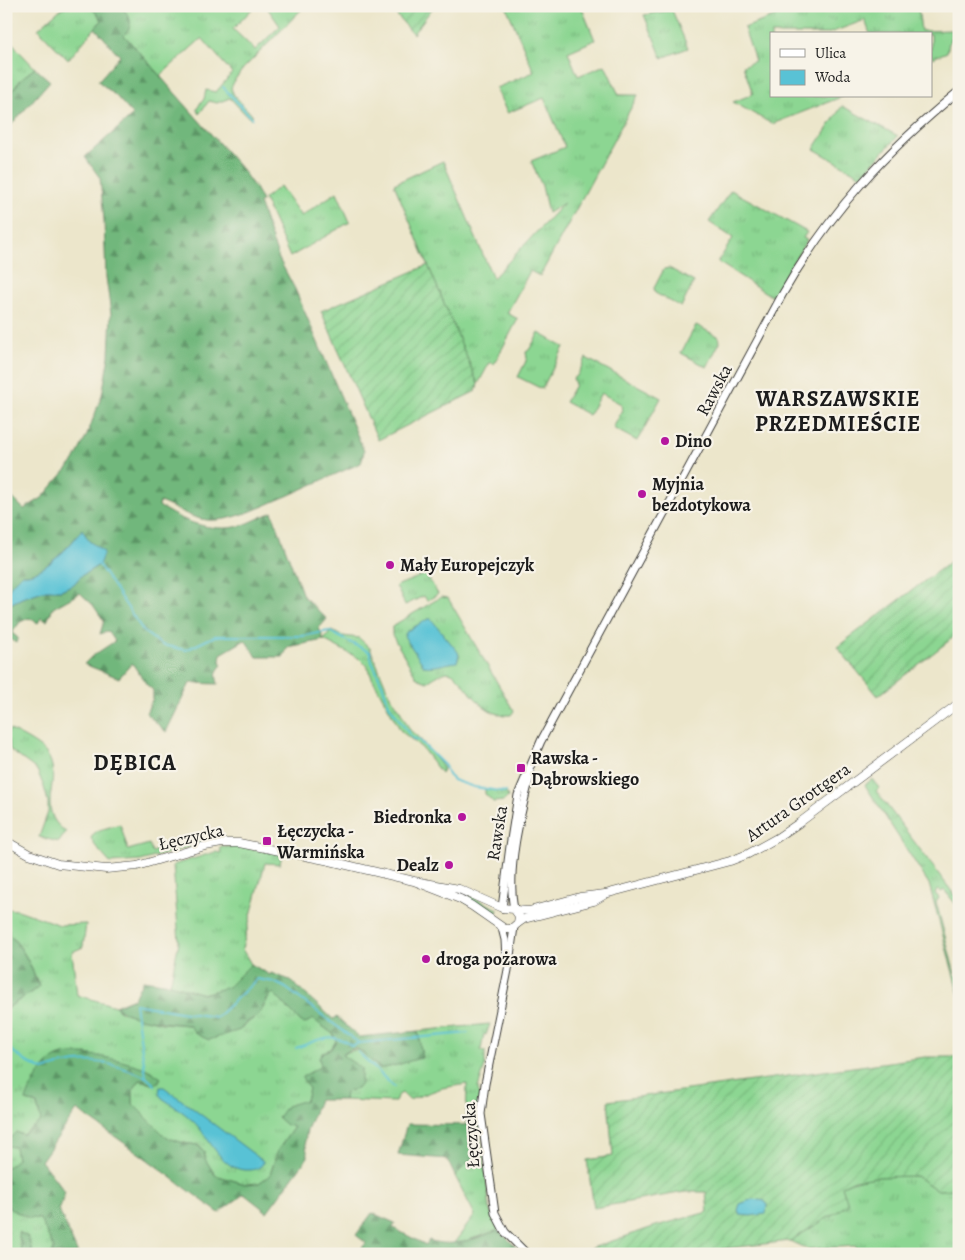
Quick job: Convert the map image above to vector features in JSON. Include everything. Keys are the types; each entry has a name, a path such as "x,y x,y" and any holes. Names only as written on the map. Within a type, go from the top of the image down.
{"main road":[{"name":"Artura Grottgera","path":"515,909 532,910 580,897 605,894 723,863 748,854 794,826 959,703"},
{"name":"Łęczycka","path":"6,841 45,860 72,867 106,869 137,866 204,846 239,843 464,890 502,908"},
{"name":"Łęczycka","path":"414,881 460,899 500,926"},
{"name":"Artura Grottgera","path":"516,925 524,920 594,901 605,894"},
{"path":"502,908 515,909 519,916 516,925 508,929 500,926 497,917 502,908"}],"street":[{"name":"Rawska","path":"502,908 518,795 522,783 532,766 552,720 796,271 824,229 860,184 906,136 959,91"},
{"name":"Rawska","path":"515,909 512,893 515,855 522,805 532,766"},
{"name":"Łęczycka","path":"516,925 484,1084 481,1114 492,1202 502,1228 527,1254"},
{"name":"Łęczycka","path":"500,926 506,945 506,980"}],"green space":[{"path":"64,6 90,6 102,20 68,60 38,29"},
{"path":"90,6 121,6 130,20 129,27 124,35 240,167 255,188 262,201 259,203 279,259 295,289 364,451 361,463 238,516 217,520 201,519 160,502 159,506 187,521 218,528 240,526 272,512 303,596 327,619 319,628 324,640 288,647 283,657 257,657 245,640 221,654 220,661 222,665 217,674 218,684 190,683 166,732 146,713 153,698 153,690 147,685 132,663 119,678 84,664 115,641 108,631 100,634 104,621 93,605 80,593 53,608 47,621 41,618 38,623 29,618 20,622 12,633 18,638 16,643 8,638 6,641 6,606 46,590 61,590 74,584 81,576 99,565 82,530 47,565 31,574 23,574 6,593 6,492 24,509 42,498 74,461 87,435 102,395 109,356 111,314 106,277 100,178 85,157 133,115 116,96 98,81 120,56 95,28 102,20"},
{"path":"121,6 255,6 233,29 255,50 280,26 266,6 305,6 243,69 231,88 234,95 253,116 250,119 230,98 217,103 209,101 199,114 197,109 204,99 206,90 216,92 232,73 202,38 160,76 124,35 127,32 129,17"},
{"path":"389,6 434,6 413,34"},
{"path":"506,6 581,6 595,40 568,52 578,76 605,65 619,95 638,95 540,276 530,271 507,313 518,319 494,364 490,362 478,384 394,184 443,161 493,278 564,203 548,213 542,186 531,161 565,147 544,98 507,113 496,88 534,72"},
{"path":"802,6 918,6 921,31 952,30 947,52 933,58 932,32 869,32 865,20 832,32 770,32 770,98 839,98 772,124 733,102 753,94 743,66 755,61 744,28"},
{"path":"672,10 688,48 662,58 644,15"},
{"path":"6,33 18,50 35,68 22,78 6,99"},
{"path":"35,68 50,81 6,131 6,99 22,78"},
{"path":"842,106 898,136 861,176 814,149"},
{"path":"280,186 301,216 337,192 350,222 290,257 264,199"},
{"path":"731,190 807,232 803,238 807,240 781,281 774,298 718,262 733,238 709,222"},
{"path":"428,265 478,384 476,391 378,440 321,311"},
{"path":"669,268 694,282 681,307 655,293 654,288 664,269"},
{"path":"696,325 719,337 720,342 707,367 681,353"},
{"path":"539,333 564,347 542,389 518,377 527,359 526,352"},
{"path":"586,358 661,398 637,441 613,428 622,411 621,404 601,393 589,415 565,402 575,385 573,378 577,376"},
{"path":"959,555 959,633 878,696 837,647"},
{"path":"426,574 438,594 427,601 424,596 405,605 396,586"},
{"path":"441,597 448,598 514,711 511,715 499,714 489,710 472,695 454,674 445,672 427,682 417,678 392,635 392,628"},
{"path":"331,631 343,636 359,638 370,648 391,698 397,705 410,730 421,740 444,768 441,773 422,748 401,731 367,666 360,659 324,640"},
{"path":"6,727 38,746 46,753 51,763 53,773 51,813 56,823 66,832 59,842 39,837 48,812 48,802 44,787 37,770 10,750 9,740 6,738"},
{"path":"872,779 879,788 876,791 959,901 959,908 944,890 941,892 939,890 935,893 939,898 936,902 955,974 959,979 959,995 929,884 865,785"},
{"path":"485,789 506,792 508,797 504,801 493,802 485,794"},
{"path":"120,824 128,850 149,844 152,852 164,846 179,845 196,837 200,837 201,842 141,861 110,863 91,838 96,831"},
{"path":"220,847 242,847 282,854 280,864 265,863 242,949 251,964 228,987 203,994 170,984 179,942 173,865 215,852 221,853"},
{"path":"437,886 459,891 498,909 495,918"},
{"path":"6,909 18,910 60,925 86,924 83,947 72,952 77,995 115,1006 121,1012 161,1023 189,1025 196,1034 240,1030 259,1014 273,993 304,1024 313,1019 333,1034 336,1041 331,1049 323,1052 320,1057 321,1066 309,1089 306,1100 298,1103 294,1127 278,1150 270,1175 259,1183 245,1184 215,1175 205,1159 204,1151 198,1145 167,1138 133,1104 133,1090 140,1080 155,1085 161,1078 87,1054 57,1057 26,1101 37,1104 41,1121 22,1135 16,1132 6,1142 6,1009 39,987 26,957 6,931"},
{"path":"6,931 22,950 39,987 6,1009"},
{"path":"251,964 270,975 271,973 290,980 333,1019 337,1017 359,1037 418,1031 422,1058 390,1067 379,1068 358,1049 351,1049 342,1055 361,1068 361,1084 357,1089 345,1092 344,1100 319,1100 307,1130 305,1141 308,1157 267,1212 244,1194 219,1213 77,1110 41,1161 65,1192 59,1211 78,1254 52,1254 54,1248 40,1219 29,1218 6,1207 6,1168 17,1159 15,1147 6,1146 6,1142 16,1132 23,1135 41,1121 37,1104 26,1101 30,1089 38,1076 57,1057 76,1054 101,1056 149,1070 161,1078 155,1085 140,1080 133,1090 133,1104 167,1138 197,1145 204,1151 205,1159 215,1175 245,1184 259,1183 270,1175 278,1150 294,1127 286,1125 278,1118 286,1106 306,1100 309,1089 302,1077 321,1066 319,1058 323,1052 331,1049 336,1041 333,1034 313,1019 304,1024 273,993 258,1016 245,1023 240,1030 209,1040 196,1034 189,1025 139,1018 115,1006 134,998 143,980 170,984 203,994 228,987"},
{"path":"490,1024 486,1035 484,1034 481,1050 485,1051 485,1066 478,1088 479,1125 466,1125 467,1084 442,1088 409,1100 402,1093 397,1096 395,1102 344,1100 345,1092 357,1089 361,1068 341,1055 354,1050 362,1052 378,1068 389,1067 422,1057 418,1031"},
{"path":"925,1057 959,1057 959,1189 937,1190 916,1176 855,1180 842,1186 848,1205 790,1241 721,1249 721,1254 583,1254 592,1248 656,1226 708,1212 706,1192 685,1192 594,1208 587,1160 613,1156 608,1101"},
{"path":"407,1124 479,1125 483,1153 471,1160 455,1176 447,1159 398,1155"},
{"path":"6,1146 15,1147 17,1160 6,1168"},
{"path":"483,1153 490,1211 499,1230 454,1243 475,1215 455,1176 471,1160"},
{"path":"916,1176 937,1190 959,1189 959,1254 868,1254 855,1246 807,1249 790,1241 848,1205 842,1186 869,1178"},
{"path":"6,1207 29,1218 40,1219 54,1248 52,1254 33,1254 28,1237 19,1232 22,1254 6,1254"},
{"path":"372,1213 395,1223 393,1228 426,1245 429,1240 455,1243 499,1230 523,1254 357,1254 366,1243 356,1235"},
{"path":"18,1232 28,1237 33,1254 22,1254"}],"water":[{"path":"82,529 89,541 104,552 99,565 81,576 74,584 61,590 46,590 6,606 8,591 15,581 23,574 30,574 47,565 72,543"},
{"path":"431,619 458,652 457,662 424,666 404,636 407,631"},
{"path":"160,1087 164,1087 263,1161 263,1164 251,1170 239,1169 223,1160 193,1121 162,1098 159,1094"},
{"path":"753,1199 765,1201 767,1205 766,1214 740,1215 738,1210 740,1204"}],"waterway":[{"path":"223,87 252,118"},
{"path":"99,565 144,632 162,645 186,650 215,636 303,636 329,631 370,652 389,705 412,738 419,740 445,766 448,775 453,780 474,787 506,792"},
{"path":"155,1085 146,1077 135,1004 217,1017 257,979 274,982 286,988 359,1043 468,1033"},
{"path":"296,1048 331,1037 352,1046 359,1043"},
{"path":"6,1046 25,1061 43,1070 70,1063 95,1062 119,1067 146,1077"},
{"path":"358,1052 394,1087"}],"place":[{"name":"Dino","path":"665,441"},
{"name":"Myjnia bezdotykowa","path":"642,494"},
{"name":"Mały Europejczyk","path":"390,565"},
{"name":"Rawska - Dąbrowskiego","path":"521,768"},
{"name":"Biedronka","path":"462,817"},
{"name":"Łęczycka - Warmińska","path":"267,841"},
{"name":"Dealz","path":"449,865"},
{"name":"droga pożarowa","path":"426,959"}],"district":[{"name":"WARSZAWSKIE PRZEDMIEŚCIE","path":"838,412"},
{"name":"DĘBICA","path":"135,763"}]}
